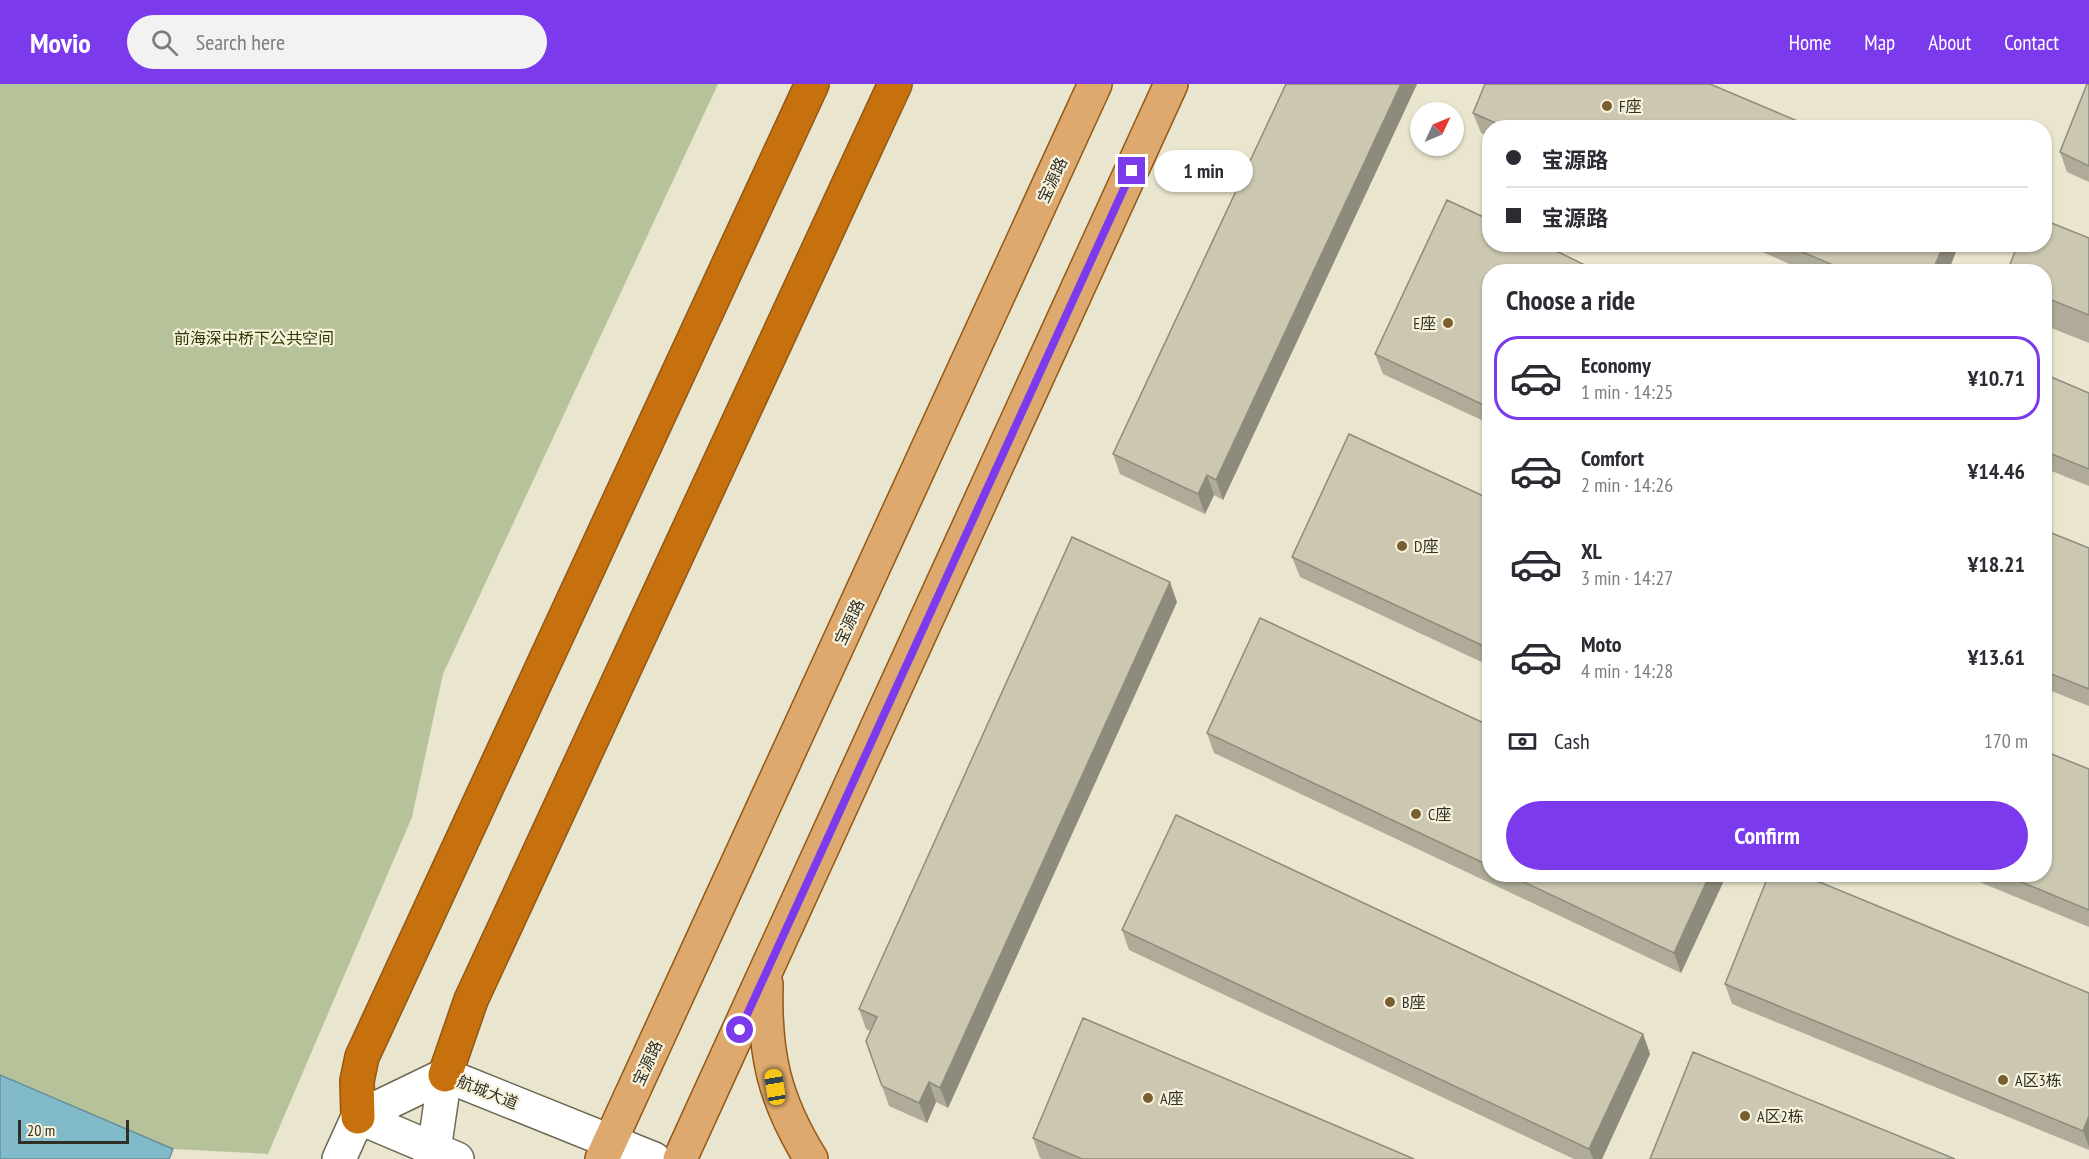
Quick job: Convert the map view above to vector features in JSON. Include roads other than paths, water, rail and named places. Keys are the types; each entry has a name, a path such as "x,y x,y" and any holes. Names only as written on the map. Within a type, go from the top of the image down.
{"highway":[{"path":"358,1117 357,1080 362,1057 812,84"},
{"path":"446,1075 471,1000 895,84"}],"main road":[{"name":"宝源路","path":"607,1150 1095,84"},
{"path":"680,1159 1171,84"},
{"path":"766,973 765,1028 775,1087 792,1129 811,1159"},
{"name":"航城大道","path":"358,1117 446,1075 607,1150 654,1159"},
{"path":"339,1159 358,1117 440,1156 446,1075"}],"water":[{"path":"0,1075 173,1149 169,1159 0,1159"}],"place":[{"name":"F座","path":"1607,106"},
{"name":"E座","path":"1448,323"},
{"name":"D座","path":"1402,546"},
{"name":"C座","path":"1416,814"},
{"name":"B座","path":"1390,1002"},
{"name":"A区3栋","path":"2003,1080"},
{"name":"A座","path":"1148,1098"},
{"name":"A区2栋","path":"1745,1116"}],"park label":[{"name":"前海深中桥下公共空间","path":"254,338"}]}
